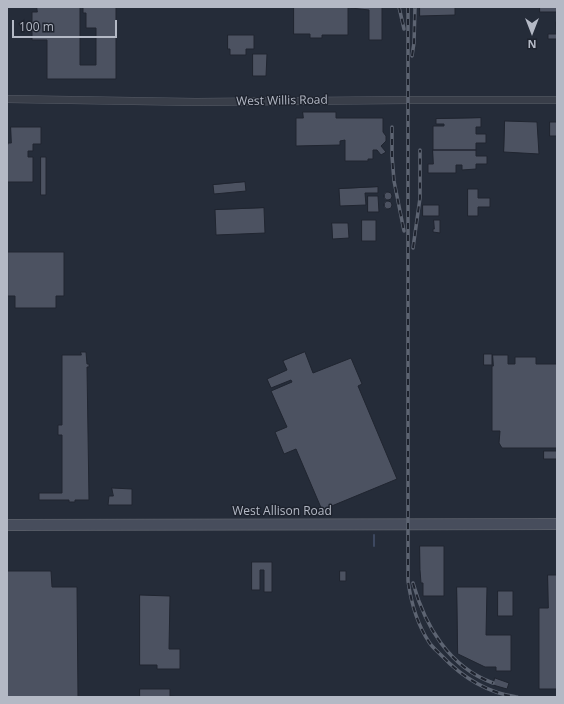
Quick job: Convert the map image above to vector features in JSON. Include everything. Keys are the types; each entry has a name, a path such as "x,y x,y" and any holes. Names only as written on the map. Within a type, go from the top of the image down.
{"street":[{"name":"West Willis Road","path":"7,99 196,102 557,100"},
{"name":"West Allison Road","path":"7,525 557,524"}],"building":[{"path":"37,7 80,7 80,65 96,65 96,28 86,28 86,13 83,13 83,7 116,7 116,79 47,79 47,40 32,40 32,12 37,12"},
{"path":"294,7 348,7 348,35 322,35 322,38 310,38 310,34 294,34"},
{"path":"351,7 382,7 382,40 369,40 369,10"},
{"path":"420,7 455,7 455,15 420,16"},
{"path":"540,7 557,7 557,12 540,12"},
{"path":"556,22 557,39 548,39 548,34 556,34"},
{"path":"228,35 254,35 254,49 246,49 246,55 230,55 230,49 228,49"},
{"path":"253,54 267,54 266,76 253,76"},
{"path":"303,112 336,112 336,118 383,118 383,132 386,136 386,141 381,146 386,152 381,155 377,150 373,150 373,159 368,159 368,161 345,161 345,140 340,141 340,145 296,146 296,118 303,118"},
{"path":"481,118 481,127 476,127 476,134 486,134 486,143 476,143 476,150 433,150 433,126 444,126 444,124 436,124 436,119"},
{"path":"505,121 537,122 539,154 504,152"},
{"path":"550,122 557,122 557,136 550,136"},
{"path":"11,127 41,127 41,144 33,144 33,151 28,151 28,157 33,157 33,182 7,182 7,148 8,143 11,143"},
{"path":"433,150 476,150 476,156 487,156 487,164 476,164 476,169 462,170 462,165 456,165 456,173 428,173 428,164 433,164"},
{"path":"41,157 46,157 46,195 41,195"},
{"path":"245,182 246,191 214,194 213,185"},
{"path":"378,187 378,193 365,193 366,205 340,206 339,189"},
{"path":"468,189 478,189 478,198 490,198 490,207 478,207 478,216 468,216"},
{"path":"388,192 391,193 391,199 388,200 385,199 384,196 385,193"},
{"path":"368,196 378,196 379,212 368,212"},
{"path":"388,201 391,202 391,208 388,209 385,208 384,205 385,202"},
{"path":"423,205 439,205 439,216 423,216"},
{"path":"264,208 265,233 216,235 215,210"},
{"path":"362,220 376,220 376,241 362,241"},
{"path":"434,220 440,220 440,233 433,232"},
{"path":"332,223 348,223 349,238 333,239"},
{"path":"8,252 64,252 64,296 56,296 56,308 15,308 15,296 8,296"},
{"path":"81,352 86,352 87,364 89,364 89,367 87,367 89,500 75,500 75,502 69,502 69,500 39,500 39,493 62,493 62,435 58,435 58,425 62,425 62,355 81,355"},
{"path":"305,352 313,373 351,358 362,384 358,386 397,479 322,510 296,449 284,454 275,432 287,427 271,391 292,382 291,380 271,388 267,379 287,370 283,361"},
{"path":"484,354 492,354 492,365 484,365"},
{"path":"493,355 508,355 508,364 515,364 515,357 536,357 536,364 557,364 557,448 502,448 499,443 500,431 492,431"},
{"path":"544,451 557,451 557,459 544,459"},
{"path":"112,488 132,489 132,505 108,505 109,496 113,496"},
{"path":"420,546 444,546 444,596 423,596 423,583 421,583 420,570"},
{"path":"252,562 272,562 272,592 264,592 264,570 260,570 260,590 252,590"},
{"path":"7,571 51,571 52,587 77,587 78,697 7,697"},
{"path":"340,571 346,571 346,581 340,581"},
{"path":"548,575 557,575 557,689 539,689 539,608 548,608"},
{"path":"457,587 487,587 486,635 511,635 511,671 496,671 496,667 485,667 458,654"},
{"path":"498,591 513,591 513,616 498,616"},
{"path":"140,595 170,596 169,649 180,649 180,669 157,669 157,665 140,665"},
{"path":"495,678 509,683 507,689 493,685"},
{"path":"140,689 170,689 170,696 181,697 140,697"}],"waterway":[{"path":"374,535 374,546"}],"railway":[{"path":"399,7 404,29"},
{"path":"408,7 408,581 418,620 430,644 466,677 495,692 517,697"},
{"path":"412,56 414,43 415,7"},
{"path":"392,127 394,181 404,231"},
{"path":"413,248 420,198 420,150"},
{"path":"413,583 424,615 441,643 464,667 477,676 493,683"}]}
